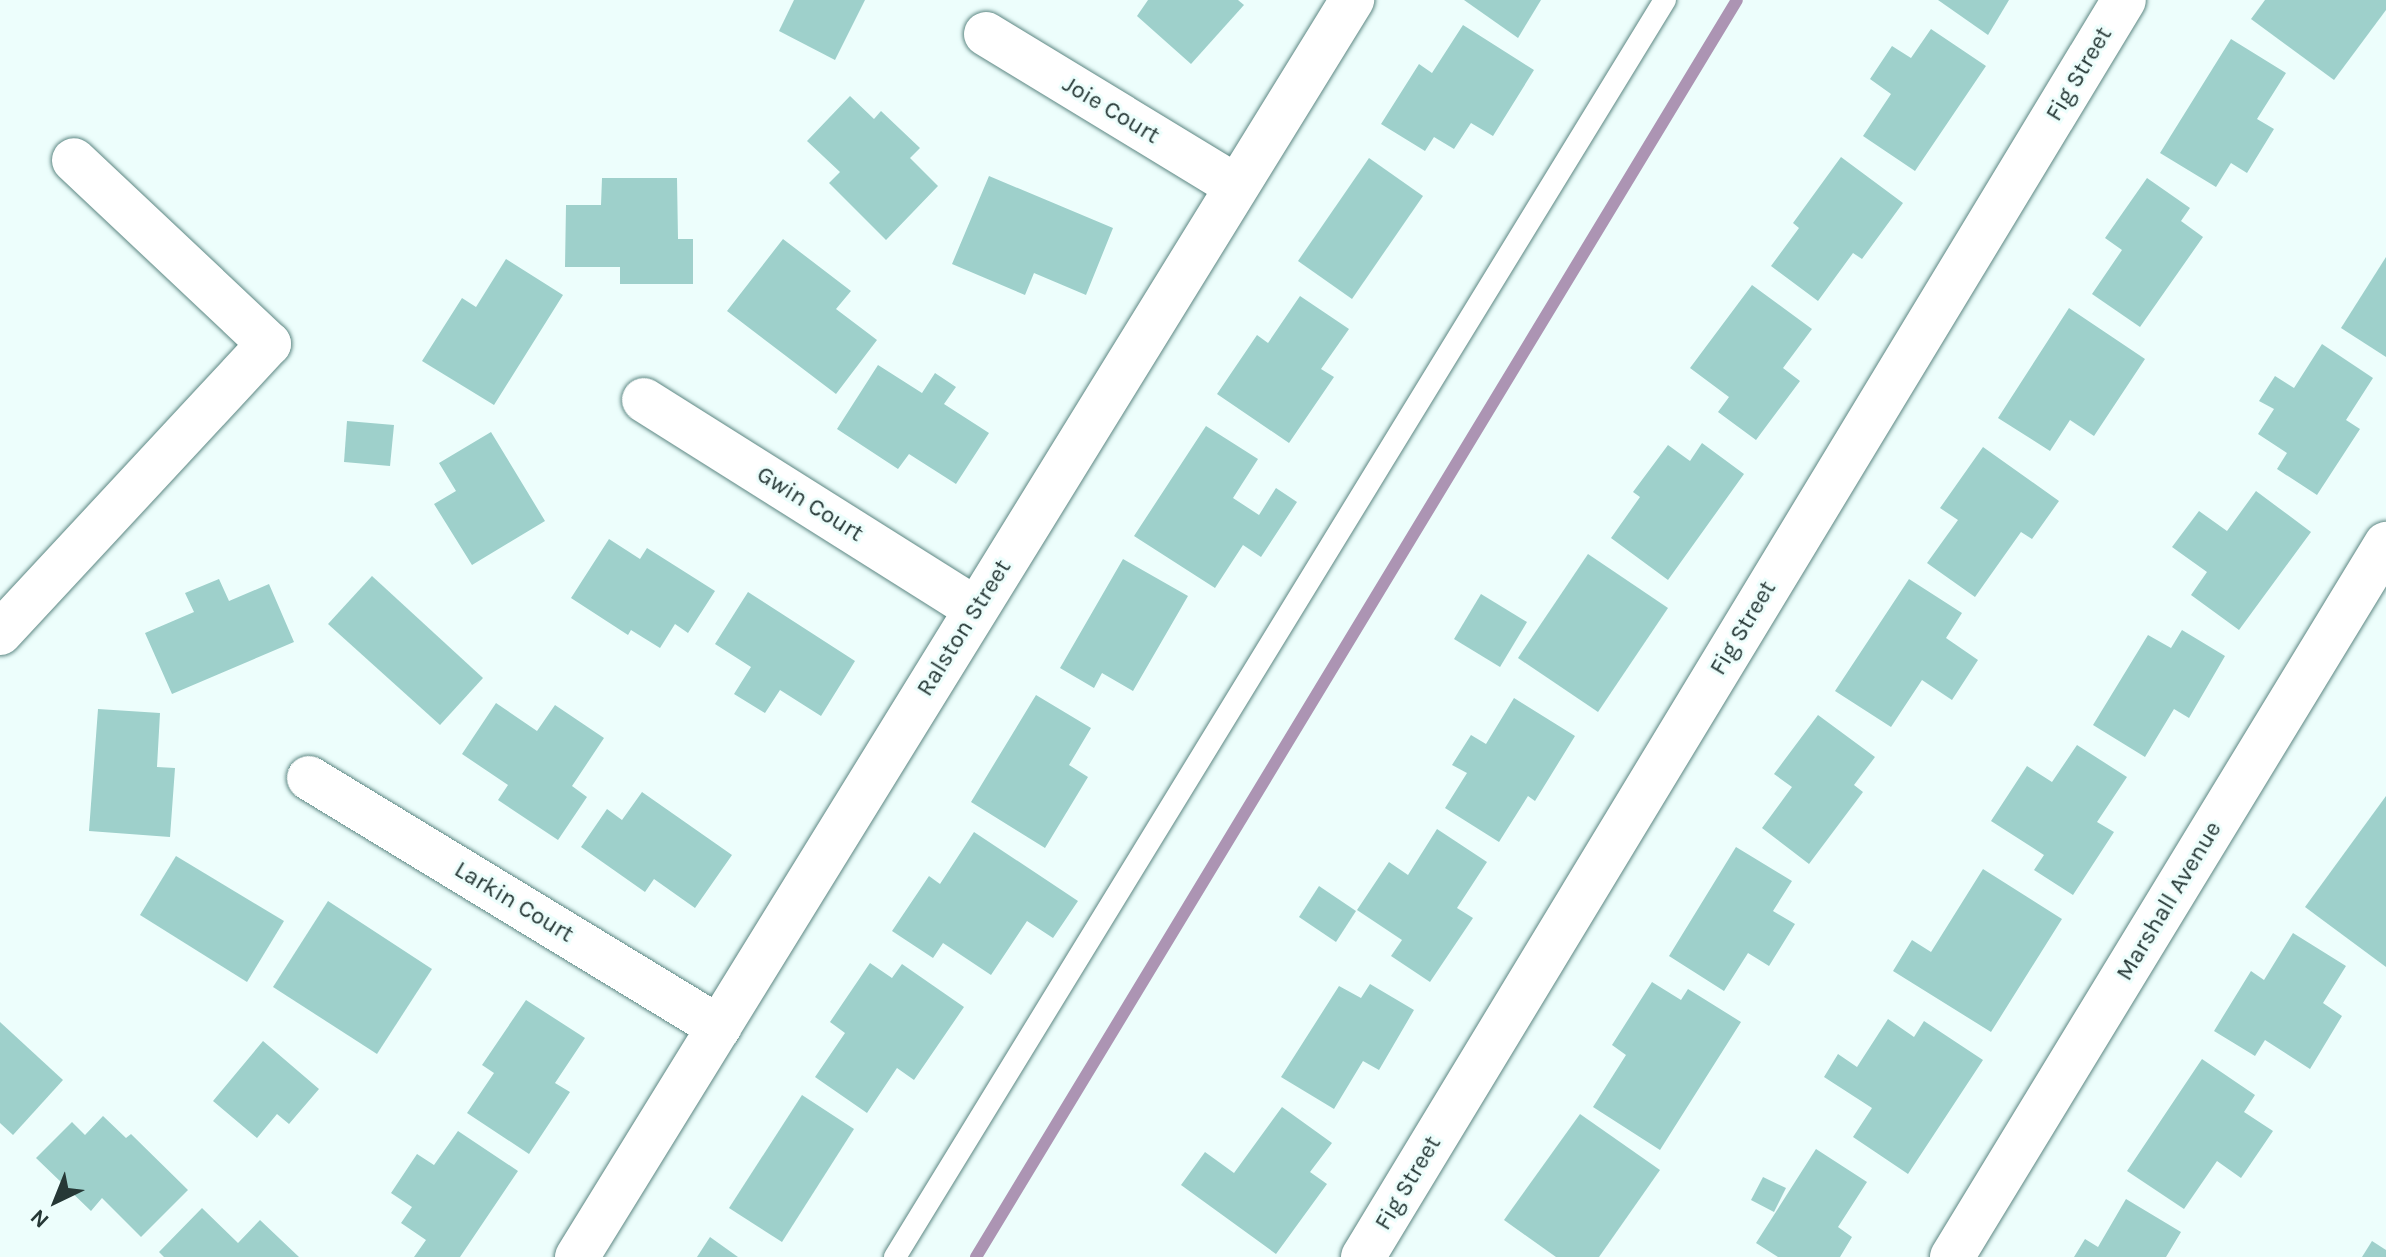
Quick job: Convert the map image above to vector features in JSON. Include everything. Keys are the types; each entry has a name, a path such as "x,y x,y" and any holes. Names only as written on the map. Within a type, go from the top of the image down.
{"street":[{"name":"Ralston Street","path":"577,1257 1352,0"},
{"name":"Fig Street","path":"1363,1257 2124,0"},
{"name":"Joie Court","path":"986,34 1236,186"},
{"path":"0,633 269,344 74,160"},
{"name":"Gwin Court","path":"644,400 976,609"},
{"name":"Marshall Avenue","path":"1952,1257 2386,544"},
{"name":"Larkin Court","path":"309,778 719,1027"}],"lane":[{"path":"895,1257 1665,0"}],"building":[{"path":"794,0 865,0 835,60 779,31"},
{"path":"1148,0 1238,0 1244,5 1191,64 1137,16"},
{"path":"1464,0 1541,0 1518,38"},
{"path":"1938,0 2009,0 1988,35"},
{"path":"2265,0 2386,0 2386,10 2334,80 2251,19"},
{"path":"1463,25 1534,70 1493,136 1471,123 1454,149 1434,137 1425,151 1381,124 1419,64 1432,73"},
{"path":"1931,29 1986,66 1915,171 1863,136 1891,94 1870,79 1892,46 1911,58"},
{"path":"2231,39 2286,73 2257,119 2274,129 2247,173 2231,163 2216,187 2160,153"},
{"path":"850,96 874,119 881,111 920,148 910,158 938,186 886,240 829,183 840,172 807,141"},
{"path":"1841,157 1903,203 1862,259 1853,253 1818,301 1771,266 1799,228 1793,223"},
{"path":"1369,158 1423,196 1352,299 1298,261"},
{"path":"989,176 1113,228 1086,295 1034,273 1025,295 952,264"},
{"path":"602,178 677,178 678,239 693,239 693,284 620,284 620,267 565,267 566,205 601,205"},
{"path":"2147,178 2190,208 2181,221 2203,237 2140,327 2092,294 2122,250 2105,238"},
{"path":"783,239 851,291 836,309 877,340 836,394 727,311"},
{"path":"2386,257 2386,357 2341,328"},
{"path":"506,259 563,295 494,405 422,361 462,298 476,307"},
{"path":"1752,285 1812,329 1783,368 1800,381 1756,440 1718,412 1729,397 1690,368"},
{"path":"1300,296 1349,329 1321,369 1334,377 1289,443 1217,394 1257,335 1268,343"},
{"path":"2069,308 2145,359 2094,436 2070,420 2050,451 1998,418"},
{"path":"2322,344 2373,378 2346,420 2360,429 2317,495 2277,469 2287,453 2258,434 2274,409 2259,401 2275,376 2294,388"},
{"path":"878,365 922,393 935,373 956,387 944,404 989,433 956,484 909,454 898,469 837,429"},
{"path":"347,421 394,425 390,466 344,462"},
{"path":"1206,426 1258,459 1233,498 1259,515 1276,488 1297,502 1261,557 1243,545 1215,588 1134,536"},
{"path":"491,432 545,521 472,565 434,504 456,491 439,463"},
{"path":"1702,443 1744,474 1668,580 1611,538 1640,497 1633,492 1668,445 1690,461"},
{"path":"1983,447 2059,501 2032,539 2021,532 1975,597 1927,563 1958,520 1940,508"},
{"path":"2256,491 2311,532 2239,630 2191,595 2207,572 2172,547 2199,511 2227,531"},
{"path":"609,539 640,559 647,548 715,591 688,633 675,624 660,648 631,630 628,635 571,598"},
{"path":"1588,554 1668,608 1598,712 1518,658"},
{"path":"1123,559 1188,596 1133,691 1102,673 1094,688 1060,668"},
{"path":"372,576 483,678 440,725 328,624"},
{"path":"219,579 229,601 269,584 294,642 172,694 145,633 194,612 185,593"},
{"path":"1909,579 1962,613 1946,638 1978,660 1952,700 1922,680 1891,727 1835,691"},
{"path":"748,592 855,661 821,716 780,690 765,713 734,694 751,667 715,644"},
{"path":"1481,594 1527,622 1500,667 1454,639"},
{"path":"2182,630 2225,656 2189,718 2174,709 2145,757 2093,725 2148,635 2171,648"},
{"path":"1036,695 1091,728 1069,765 1088,777 1045,848 971,802"},
{"path":"1514,698 1575,736 1535,801 1528,796 1499,842 1445,808 1467,773 1452,765 1471,735 1486,744"},
{"path":"496,703 537,731 555,705 604,738 572,786 587,797 558,840 498,800 508,785 462,754"},
{"path":"98,709 160,713 157,767 175,768 170,837 89,831"},
{"path":"1818,715 1875,757 1854,785 1863,792 1809,864 1762,828 1792,787 1774,774"},
{"path":"2077,745 2127,777 2097,822 2114,832 2073,895 2034,870 2044,855 1991,821 2027,766 2052,782"},
{"path":"642,792 732,855 695,908 654,879 645,892 581,847 607,809 622,820"},
{"path":"2386,796 2386,967 2305,907"},
{"path":"1437,829 1487,862 1457,908 1473,918 1430,982 1391,956 1402,940 1357,910 1389,862 1408,875"},
{"path":"974,832 1078,901 1053,938 1027,921 991,975 943,943 933,958 892,931 929,876 940,884"},
{"path":"1736,847 1792,881 1773,911 1795,924 1769,966 1748,953 1724,991 1669,956"},
{"path":"176,856 284,921 247,982 140,915"},
{"path":"1983,869 2062,919 1991,1032 1893,971 1912,940 1931,952"},
{"path":"1319,886 1356,911 1336,942 1299,917"},
{"path":"328,901 432,969 377,1054 273,987"},
{"path":"2293,933 2346,966 2323,1003 2342,1016 2310,1069 2265,1040 2255,1056 2214,1031 2251,971 2264,980"},
{"path":"870,963 892,978 902,964 964,1007 914,1080 897,1068 867,1113 815,1077 845,1033 830,1022"},
{"path":"1652,982 1681,1000 1688,989 1741,1022 1660,1150 1593,1107 1626,1055 1612,1045"},
{"path":"1370,984 1414,1010 1379,1070 1363,1061 1334,1109 1281,1077 1339,986 1361,998"},
{"path":"526,1000 585,1038 555,1083 570,1092 529,1154 467,1113 494,1073 482,1065"},
{"path":"1888,1019 1914,1037 1924,1021 1983,1060 1908,1174 1853,1137 1872,1108 1824,1077 1838,1054 1857,1067"},
{"path":"0,1022 63,1080 13,1135 0,1123"},
{"path":"263,1041 319,1089 289,1124 277,1114 257,1138 213,1101"},
{"path":"2202,1059 2255,1095 2244,1112 2273,1131 2241,1178 2217,1161 2184,1209 2127,1171"},
{"path":"802,1095 854,1129 782,1242 729,1208"},
{"path":"1282,1107 1332,1143 1310,1172 1327,1184 1276,1254 1181,1185 1205,1152 1234,1173"},
{"path":"1580,1114 1660,1170 1599,1257 1556,1257 1504,1220"},
{"path":"103,1116 126,1138 131,1134 188,1190 141,1237 102,1198 91,1211 36,1158 72,1122 85,1135"},
{"path":"458,1131 518,1171 460,1257 414,1257 426,1240 401,1223 412,1207 391,1193 417,1154 434,1165"},
{"path":"1816,1149 1867,1182 1838,1227 1852,1237 1840,1257 1778,1257 1756,1243"},
{"path":"1763,1177 1786,1188 1774,1212 1751,1200"},
{"path":"2126,1199 2181,1232 2166,1257 2074,1257 2085,1239 2098,1247"},
{"path":"202,1208 238,1243 260,1220 299,1257 164,1257 159,1252"},
{"path":"710,1237 738,1257 697,1257"},
{"path":"2372,1241 2386,1250 2386,1257 2362,1257"}],"waterway":[{"path":"976,1257 1737,0"}]}
